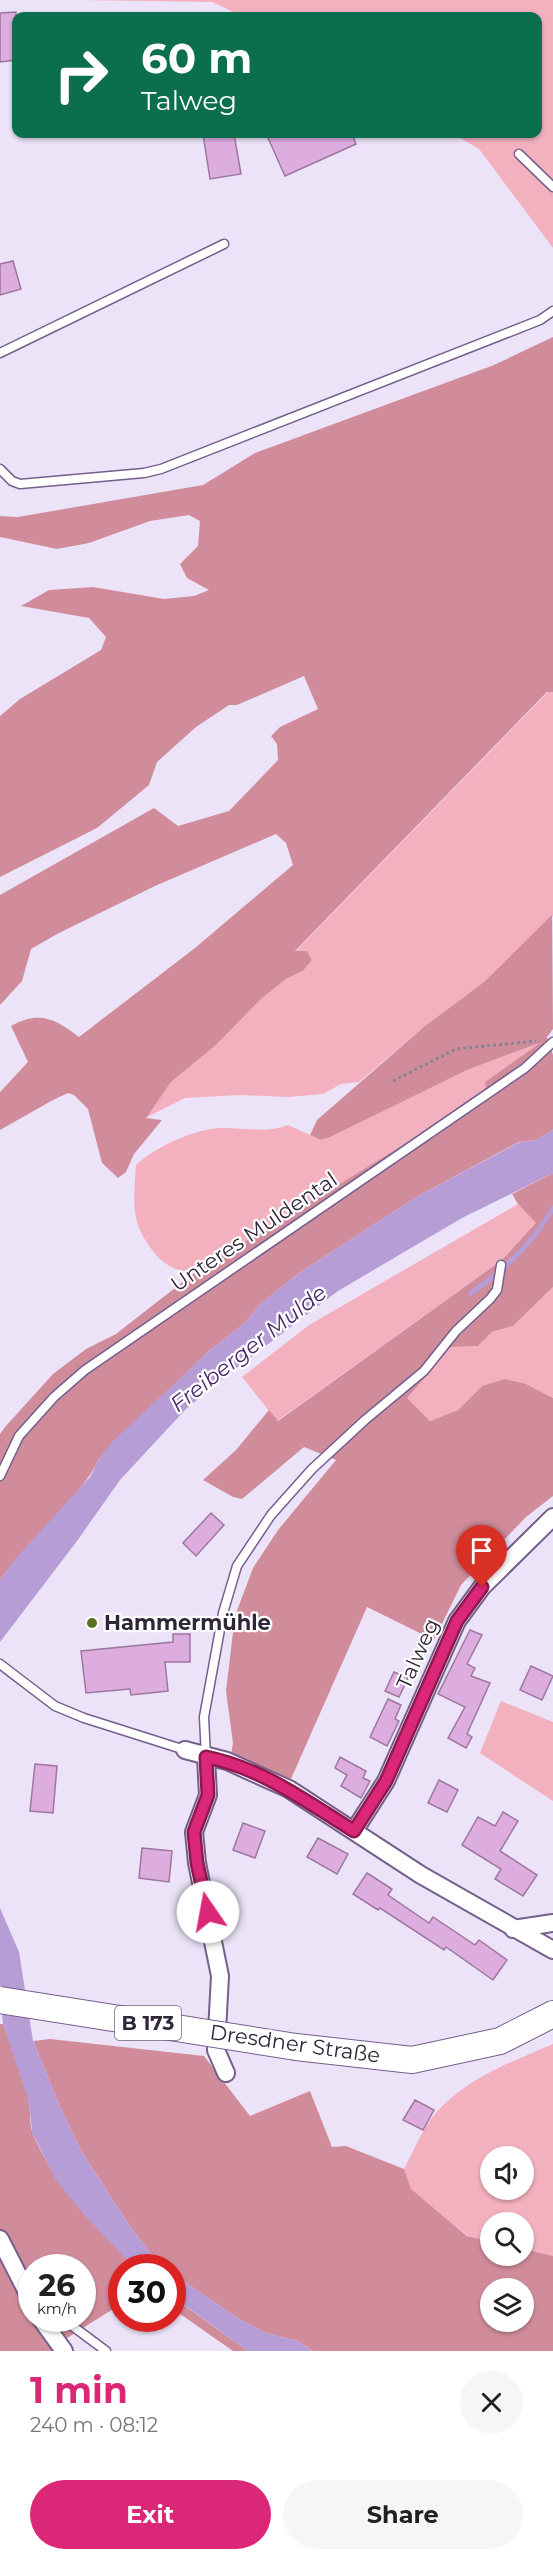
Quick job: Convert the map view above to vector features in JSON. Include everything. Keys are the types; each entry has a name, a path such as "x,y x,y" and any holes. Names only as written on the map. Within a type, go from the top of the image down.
{"main road":[{"name":"Dresdner Straße","path":"0,2000 296,2047 412,2060 500,2041 553,2014"}],"street":[{"name":"Talweg","path":"354,1831 386,1781 457,1621 482,1587 553,1517"},
{"path":"185,1750 227,1761 271,1780 513,1929 553,1950"},
{"path":"206,1757 208,1795 194,1832 197,1863 220,1976 216,2050 226,2073"},
{"path":"513,1929 553,1923"},
{"path":"0,2240 18,2272"},
{"path":"50,2332 64,2351"}],"lane":[{"path":"519,154 553,187"},
{"path":"0,353 224,244"},
{"path":"0,469 12,481 20,484 144,473 161,469 540,320 553,311"},
{"name":"Unteres Muldental","path":"0,1476 18,1436 54,1397 85,1370 525,1068 553,1042"},
{"path":"206,1757 204,1717 223,1613 237,1566 271,1515 305,1476 365,1420 424,1371 456,1331 490,1299 497,1290 501,1265"},
{"path":"0,1664 55,1706 84,1718 185,1750"},
{"path":"13,2261 18,2267"},
{"path":"80,2332 106,2351"}],"path":[{"path":"393,1081 456,1049 542,1041"}],"shaded area":[{"path":"77,0 553,0 553,248 479,149 461,138 542,138 542,12 233,12 212,2"},
{"path":"553,337 553,692 547,692 295,951 307,951 312,960 303,971 286,979 261,999 216,1045 171,1082 146,1118 162,1120 134,1154 126,1172 118,1178 102,1163 88,1109 74,1095 68,1093 0,1130 0,1092 28,1062 11,1026 30,1018 47,1019 63,1025 79,1037 195,948 293,865 286,843 276,834 155,886 31,949 22,981 0,1005 0,895 154,808 178,826 229,811 278,760 277,744 271,736 280,727 318,709 304,676 237,705 229,705 196,727 157,762 149,785 97,828 0,877 0,716 20,699 101,650 106,637 89,618 21,606 49,590 93,587 164,599 194,596 209,590 187,578 180,564 198,546 200,521 189,515 150,521 89,543 57,549 0,537 0,516 18,517 203,485 255,453 494,365"},
{"path":"548,692 553,692 553,916 484,982 425,1026 359,1082 341,1084 323,1094 288,1097 240,1095 185,1098 145,1118 171,1082 216,1045 261,999 286,979 303,971 312,960 307,951 295,952"},
{"path":"552,915 553,1029 547,1037 553,1055 553,1130 536,1140 519,1142 418,1196 299,1273 258,1306 246,1322 209,1351 99,1459 79,1490 0,1580 0,1434 5,1427 53,1374 86,1349 116,1334 198,1270 487,1094 485,1082 540,1043 467,1070 330,1137 321,1140 310,1135 317,1120 425,1026 484,982"},
{"path":"543,1042 485,1082 487,1094 198,1270 184,1271 168,1265 155,1253 140,1229 134,1194 136,1165 175,1140 209,1129 263,1130 288,1125 321,1140 467,1070"},
{"path":"553,1173 553,1287 513,1326 492,1332 478,1346 451,1347 407,1398 430,1421 458,1410 482,1386 505,1379 526,1384 553,1398 553,1496 526,1517 461,1585 434,1640 367,1607 283,1797 229,1766 233,1743 226,1691 235,1616 253,1568 278,1530 336,1460 304,1447 242,1499 233,1497 203,1480 236,1450 269,1410 278,1421 502,1260 536,1223 512,1194"},
{"path":"518,1204 537,1223 502,1260 277,1421 242,1377 309,1325"},
{"path":"553,1287 553,1398 526,1384 482,1386 458,1410 430,1421 406,1398 451,1347 478,1346 492,1332 513,1326"},
{"path":"501,1701 553,1722 553,1801 480,1753"},
{"path":"0,2024 3,2024 25,2083 32,2130 42,2154 78,2206 122,2254 108,2254 108,2312 96,2320 96,2254 18,2254 18,2332 77,2332 64,2340 59,2351 0,2351"},
{"path":"50,2039 204,2056 250,2116 310,2091 332,2147 346,2146 404,2169 411,2189 467,2236 480,2239 480,2266 534,2266 534,2251 553,2256 553,2351 313,2351 298,2341 266,2333 239,2319 186,2283 186,2254 151,2254 131,2228 80,2149 33,2041"},
{"path":"553,2044 553,2256 534,2251 534,2212 480,2212 480,2239 468,2236 410,2189 404,2169 427,2125 443,2105 471,2083"},
{"path":"186,2307 248,2351 233,2351 186,2318"}],"water":[{"name":"Freiberger Mulde","path":"553,1130 553,1173 462,1218 338,1291 185,1410 120,1480 0,1642 0,1580 17,1557 90,1477 99,1459 112,1442 209,1351 246,1322 258,1306 299,1273 418,1196 520,1142 536,1140"},
{"path":"0,1908 19,1952 33,2041 60,2107 80,2149 131,2228 151,2254 122,2254 86,2217 56,2180 32,2132 29,2102 3,2024 0,1993"},
{"path":"186,2283 239,2319 266,2333 298,2341 313,2351 248,2351 186,2306"}],"building":[{"path":"12,12 12,60 0,62 0,13"},
{"path":"204,138 235,138 241,174 210,179"},
{"path":"268,138 354,138 356,144 285,176"},
{"path":"13,261 21,289 0,295 0,264"},
{"path":"211,1513 224,1525 196,1556 183,1543"},
{"path":"470,1630 482,1635 467,1664 475,1668 471,1676 490,1683 467,1734 472,1737 466,1748 448,1738 465,1707 438,1694"},
{"path":"173,1634 190,1634 190,1662 165,1662 168,1691 131,1695 130,1689 86,1693 81,1651 173,1642"},
{"path":"531,1666 553,1676 542,1700 520,1690"},
{"path":"394,1672 408,1678 399,1697 385,1691"},
{"path":"388,1699 401,1705 395,1719 399,1721 387,1746 370,1737"},
{"path":"340,1757 366,1771 363,1778 370,1781 361,1798 341,1786 347,1775 335,1768"},
{"path":"35,1764 57,1766 53,1813 30,1811"},
{"path":"439,1780 458,1790 447,1812 428,1803"},
{"path":"503,1812 518,1821 500,1851 537,1875 523,1896 495,1879 501,1869 462,1845 478,1817 495,1826"},
{"path":"243,1823 265,1831 255,1858 233,1850"},
{"path":"318,1838 348,1854 337,1874 307,1857"},
{"path":"142,1848 172,1851 169,1882 139,1878"},
{"path":"367,1873 392,1889 388,1895 429,1923 433,1917 475,1945 479,1940 507,1960 493,1980 446,1947 444,1950 380,1908 378,1910 353,1894"},
{"path":"415,2100 434,2110 423,2130 403,2120"}],"waterway":[{"path":"471,1293 527,1244 553,1208"}],"place":[{"name":"Hammermühle","path":"92,1623"}],"route":[{"path":"208,1912 197,1863 194,1832 208,1795 206,1757 227,1761 271,1780 354,1831 386,1781 457,1621 482,1587"}]}
